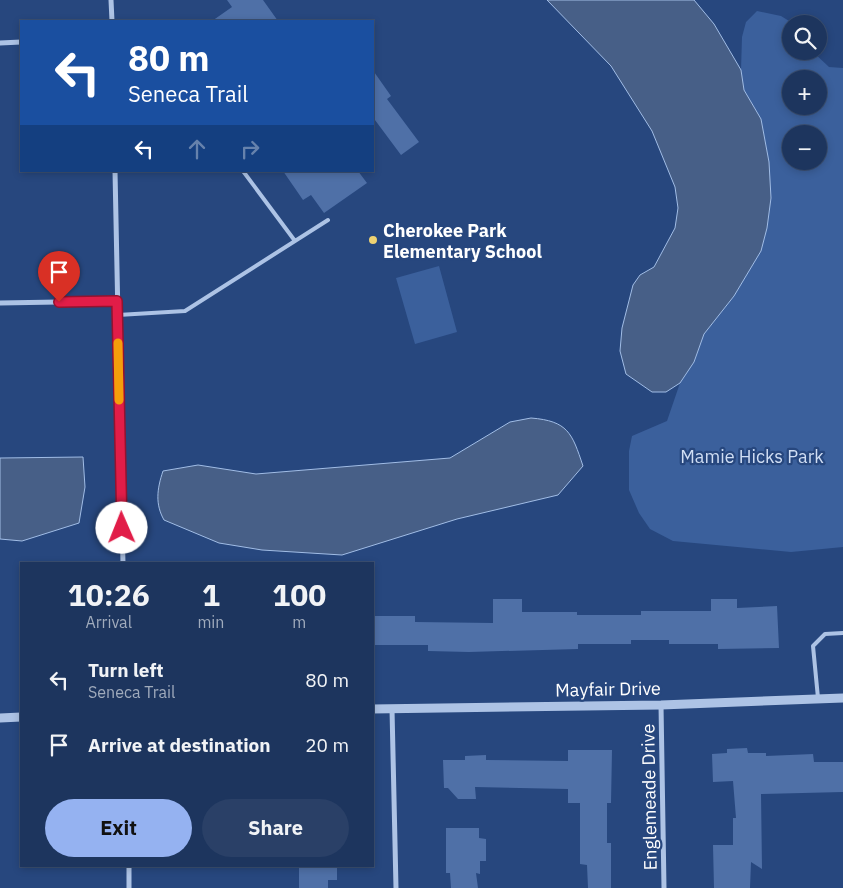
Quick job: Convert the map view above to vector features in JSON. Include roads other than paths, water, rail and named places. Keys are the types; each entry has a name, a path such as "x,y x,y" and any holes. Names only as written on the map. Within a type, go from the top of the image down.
{"street":[{"path":"111,0 112,20"},
{"path":"0,43 20,42"},
{"path":"115,172 123,562"},
{"path":"0,303 117,301"},
{"name":"Mayfair Drive","path":"374,709 661,705 843,698"},
{"name":"Englemeade Drive","path":"661,705 664,888"},
{"path":"392,709 396,888"},
{"path":"0,718 20,718"},
{"path":"129,867 129,888"}],"lane":[{"path":"244,172 295,241"},
{"path":"118,314 185,311 328,220"},
{"path":"818,700 813,646 825,634 843,632"}],"place":[{"name":"Cherokee Park Elementary School","path":"373,240"}],"park label":[{"name":"Mamie Hicks Park","path":"752,456"}]}
